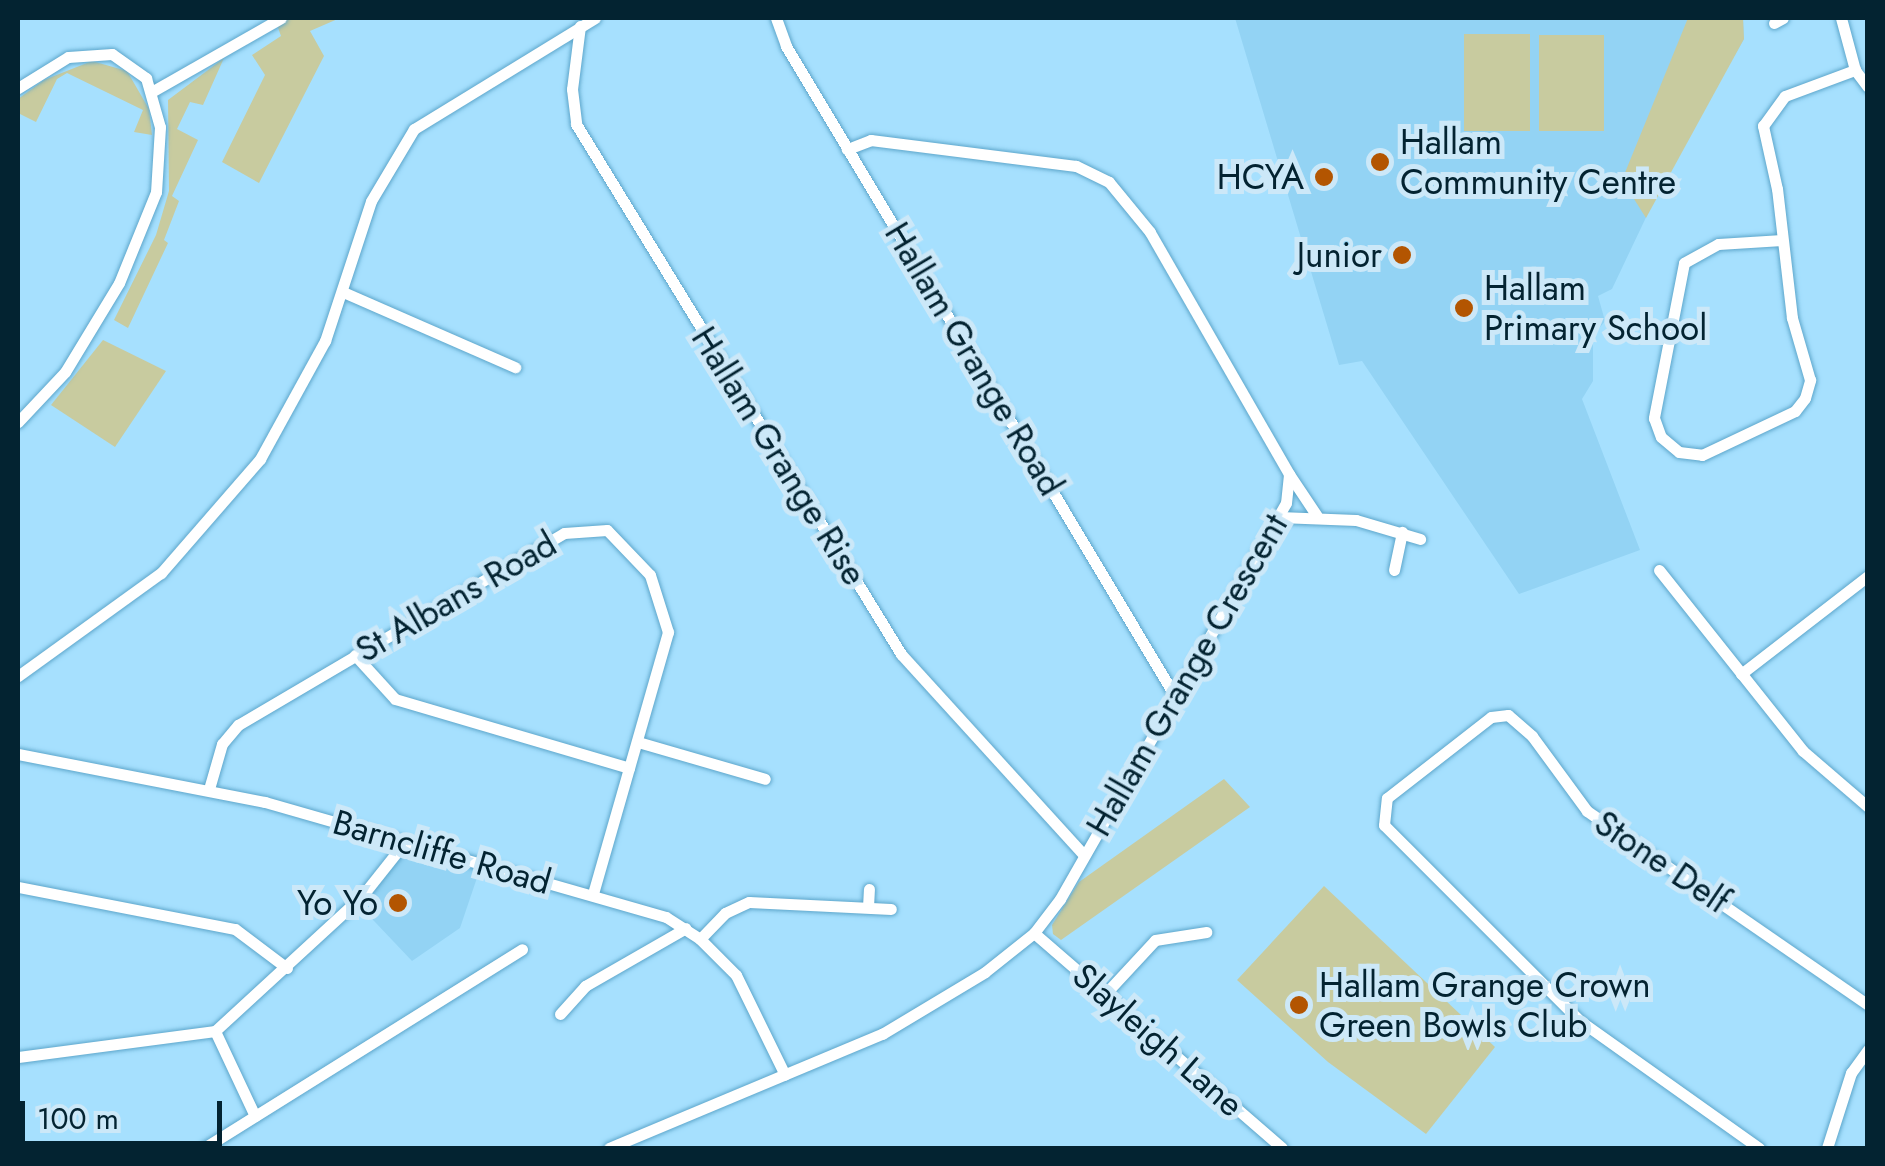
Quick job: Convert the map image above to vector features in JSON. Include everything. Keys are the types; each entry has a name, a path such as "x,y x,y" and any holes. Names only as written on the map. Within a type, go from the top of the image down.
{"street":[{"path":"153,91 281,18"},
{"path":"18,676 149,584 229,502 282,425 343,292 370,201 414,128 595,18"},
{"name":"Hallam Grange Road","path":"776,18 847,150 1176,698"},
{"path":"1841,18 1854,70 1868,87"},
{"name":"Hallam Grange Rise","path":"580,26 572,89 576,124 901,654 1084,855"},
{"path":"18,88 53,63 97,53 137,68 153,91 160,160 142,234 65,372 18,422"},
{"path":"1782,240 1718,244 1684,262 1654,418 1661,436 1678,452 1716,449 1795,411 1805,398 1810,380 1792,318 1782,240 1762,138 1769,114 1785,96 1854,70"},
{"name":"Hallam Grange Crescent","path":"847,150 871,140 1076,166 1109,182 1150,232 1289,474 1278,517 1084,855 1034,933"},
{"path":"343,292 515,367"},
{"path":"1289,474 1317,516"},
{"path":"1278,517 1317,516 1402,532 1420,540"},
{"name":"St Albans Road","path":"209,789 228,734 564,533 608,530 635,552 667,620 638,742 593,894"},
{"path":"1394,570 1402,532"},
{"path":"1659,570 1803,750 1868,807"},
{"path":"1740,674 1868,576"},
{"path":"355,655 395,699 629,768"},
{"name":"Stone Delf","path":"1760,1148 1580,1021 1384,825 1387,798 1491,716 1516,718 1587,812 1868,1005"},
{"path":"638,742 764,779"},
{"name":"Barncliffe Road","path":"18,754 209,789 593,894 686,928 700,938 752,997 785,1075"},
{"path":"18,1057 216,1031 387,872 405,842"},
{"path":"18,887 235,929 287,968"},
{"path":"868,907 869,889"},
{"path":"700,938 725,913 749,902 891,909"},
{"path":"560,1014 585,986 686,928"},
{"path":"1106,993 1155,940 1206,932"},
{"path":"610,1148 785,1075 942,1000 1034,933"},
{"name":"Slayleigh Lane","path":"1034,933 1282,1148"},
{"path":"204,1148 522,949"},
{"path":"216,1031 255,1116"},
{"path":"1827,1148 1851,1073 1868,1050"}],"shaded area":[{"name":"Hallam Primary School","path":"1235,18 1743,18 1744,39 1669,169 1612,289 1598,296 1605,321 1593,336 1593,381 1582,399 1640,550 1519,594 1362,361 1339,365"},
{"path":"405,842 482,863 460,928 412,961 356,902"}],"green space":[{"path":"290,18 340,18 310,31 324,56 259,183 222,162 265,75 252,55 281,36 277,25"},
{"path":"1688,18 1743,18 1744,39 1646,218 1622,180"},
{"path":"1464,34 1530,34 1530,131 1464,131"},
{"path":"1539,35 1604,35 1604,131 1539,131"},
{"path":"224,58 203,105 190,102 177,129 198,140 172,196 179,201 164,240 168,243 128,328 114,320 156,235 169,191 168,100"},
{"path":"92,61 127,71 149,109 152,135 134,132 143,110 67,73 57,79 36,122 18,113 18,99 44,80"},
{"path":"103,340 166,371 115,447 51,405"},
{"path":"1224,779 1250,807 1061,940 1053,934 1052,925 1079,882"},
{"path":"1324,886 1495,1047 1426,1134 1328,1062 1237,980"}],"place":[{"name":"Hallam Community Centre","path":"1380,162"},
{"name":"HCYA","path":"1324,177"},
{"name":"Junior","path":"1402,255"},
{"name":"Hallam Primary School","path":"1464,308"},
{"name":"Yo Yo","path":"398,903"},
{"name":"Hallam Grange Crown Green Bowls Club","path":"1299,1005"}]}
